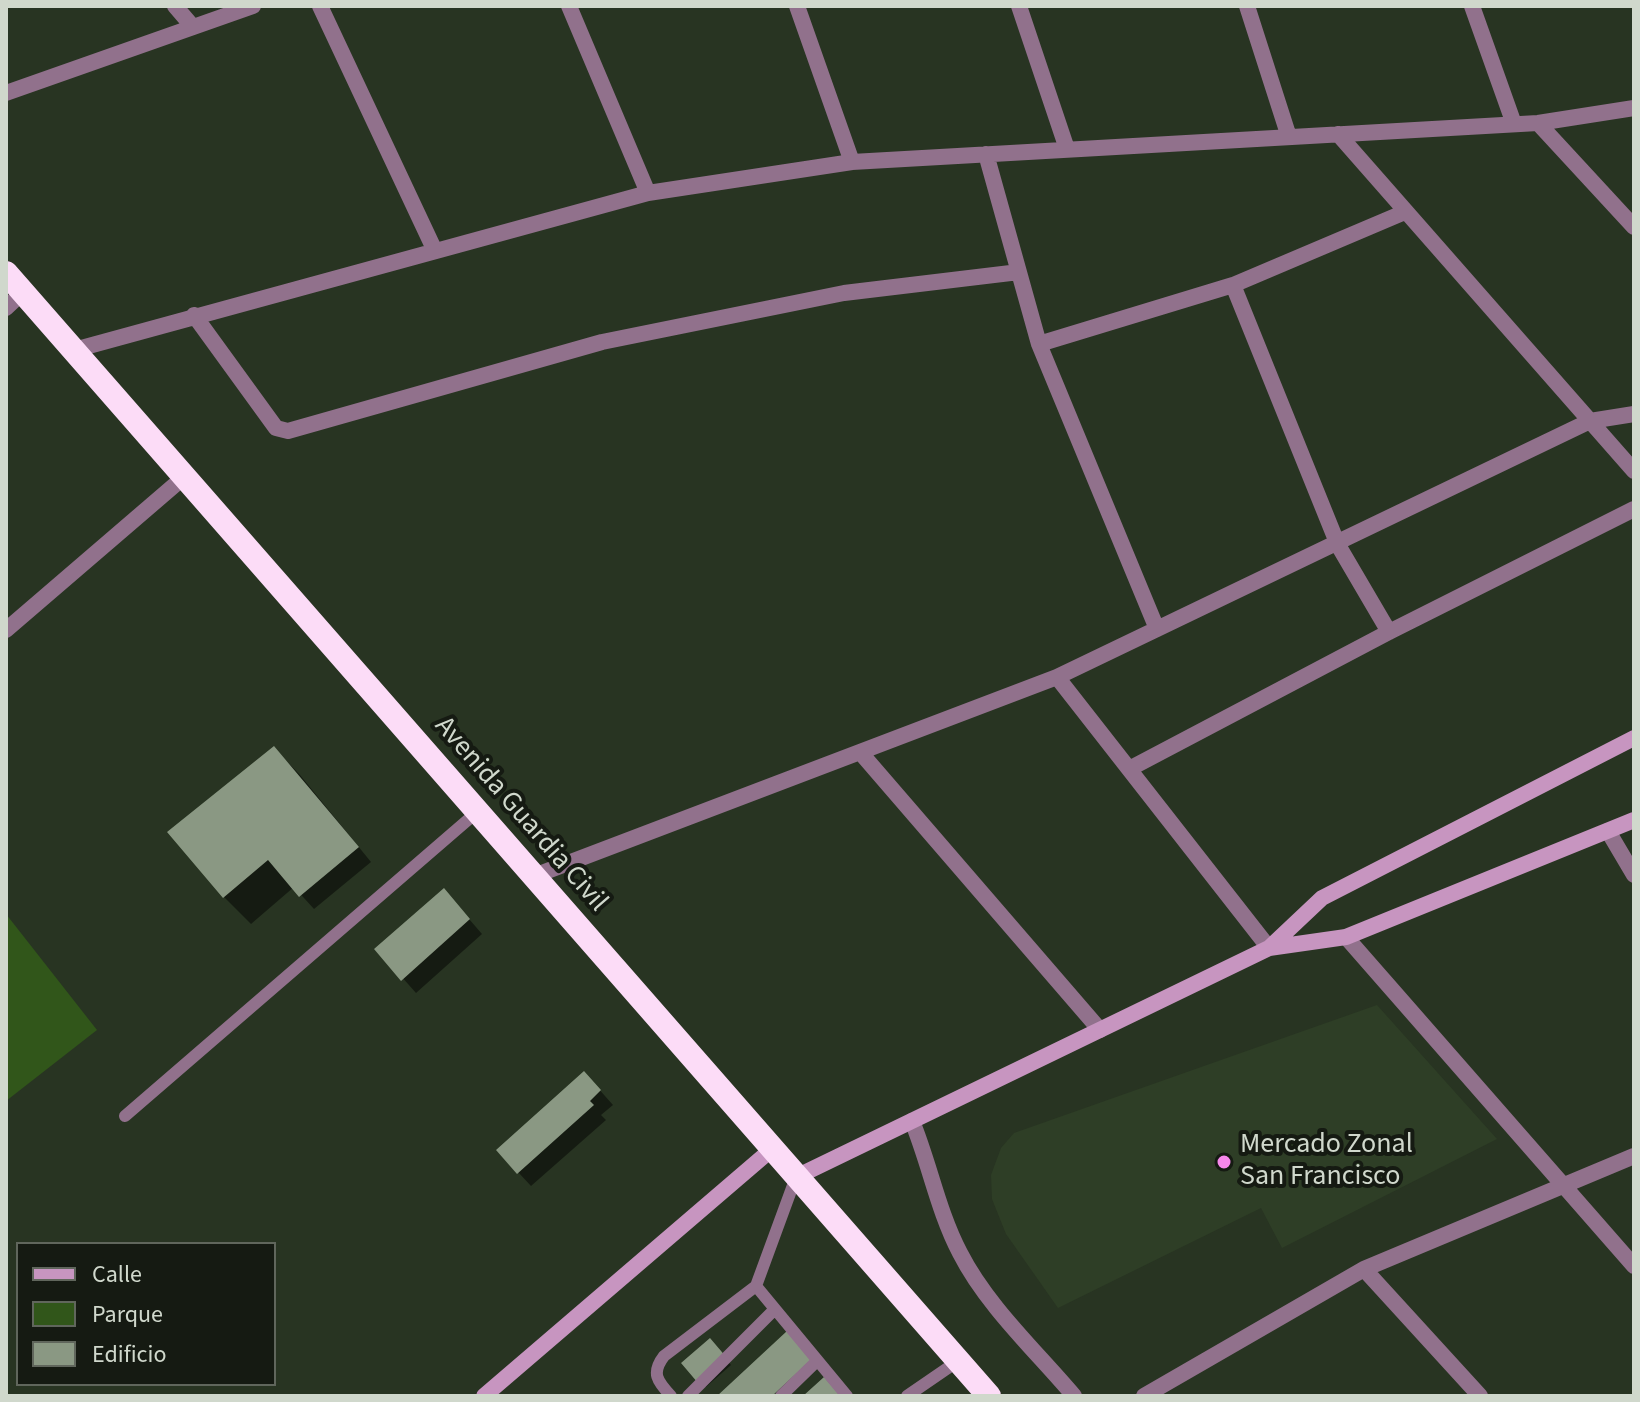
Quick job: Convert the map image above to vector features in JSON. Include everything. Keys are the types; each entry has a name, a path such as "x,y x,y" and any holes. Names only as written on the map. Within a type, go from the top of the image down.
{"highway":[{"name":"Avenida Guardia Civil","path":"6,273 14,300 74,350 989,1396"}],"street":[{"path":"175,6 193,27"},
{"path":"6,93 253,6"},
{"path":"320,6 435,251"},
{"path":"569,6 648,193"},
{"path":"797,6 852,162"},
{"path":"1019,6 1067,149"},
{"path":"1247,6 1289,137"},
{"path":"1472,6 1514,124"},
{"path":"74,350 648,193 852,162 1538,123 1634,108"},
{"path":"1538,123 1634,227"},
{"path":"1338,134 1634,471"},
{"path":"986,154 1039,344 1157,629"},
{"path":"1039,344 1233,285 1405,212"},
{"path":"194,315 276,428 288,431 602,342 844,293 1019,272"},
{"path":"1233,285 1338,545 1389,632"},
{"path":"534,876 1057,677 1338,545 1590,421 1634,414"},
{"path":"6,630 184,477"},
{"path":"1129,769 1389,632 1634,509"},
{"path":"1057,677 1269,948"},
{"path":"796,1177 1269,948 1322,898 1634,738"},
{"path":"860,752 1100,1030"},
{"path":"1269,948 1346,937 1634,820"},
{"path":"1608,831 1634,875"},
{"path":"1346,937 1634,1266"},
{"path":"912,1121 927,1159 939,1208 961,1256 1004,1315 1074,1396"},
{"path":"484,1396 772,1149"},
{"path":"1144,1396 1364,1269 1634,1156"},
{"path":"1364,1269 1480,1396"}],"lane":[{"path":"125,1116 477,812"},
{"path":"671,1396 655,1374 655,1368 664,1356 756,1286 796,1177"},
{"path":"756,1286 773,1311 847,1396"},
{"path":"688,1396 773,1311"},
{"path":"781,1396 817,1361"},
{"path":"907,1396 958,1361"}],"shaded area":[{"name":"Mercado Zonal San Francisco","path":"1377,1005 1497,1139 1282,1248 1261,1208 1058,1308 1006,1234 992,1199 991,1175 1001,1148 1014,1133"}],"green space":[{"path":"6,914 97,1030 6,1101"}],"building":[{"path":"274,746 359,847 299,897 268,860 223,898 167,832"},
{"path":"444,888 470,919 401,981 374,949"},
{"path":"584,1071 601,1090 590,1101 594,1105 517,1174 496,1150"},
{"path":"787,1331 812,1359 772,1396 717,1396"},
{"path":"710,1338 727,1358 698,1383 681,1363"},
{"path":"824,1377 841,1396 803,1396"}],"place":[{"name":"Mercado Zonal San Francisco","path":"1224,1162"}]}
